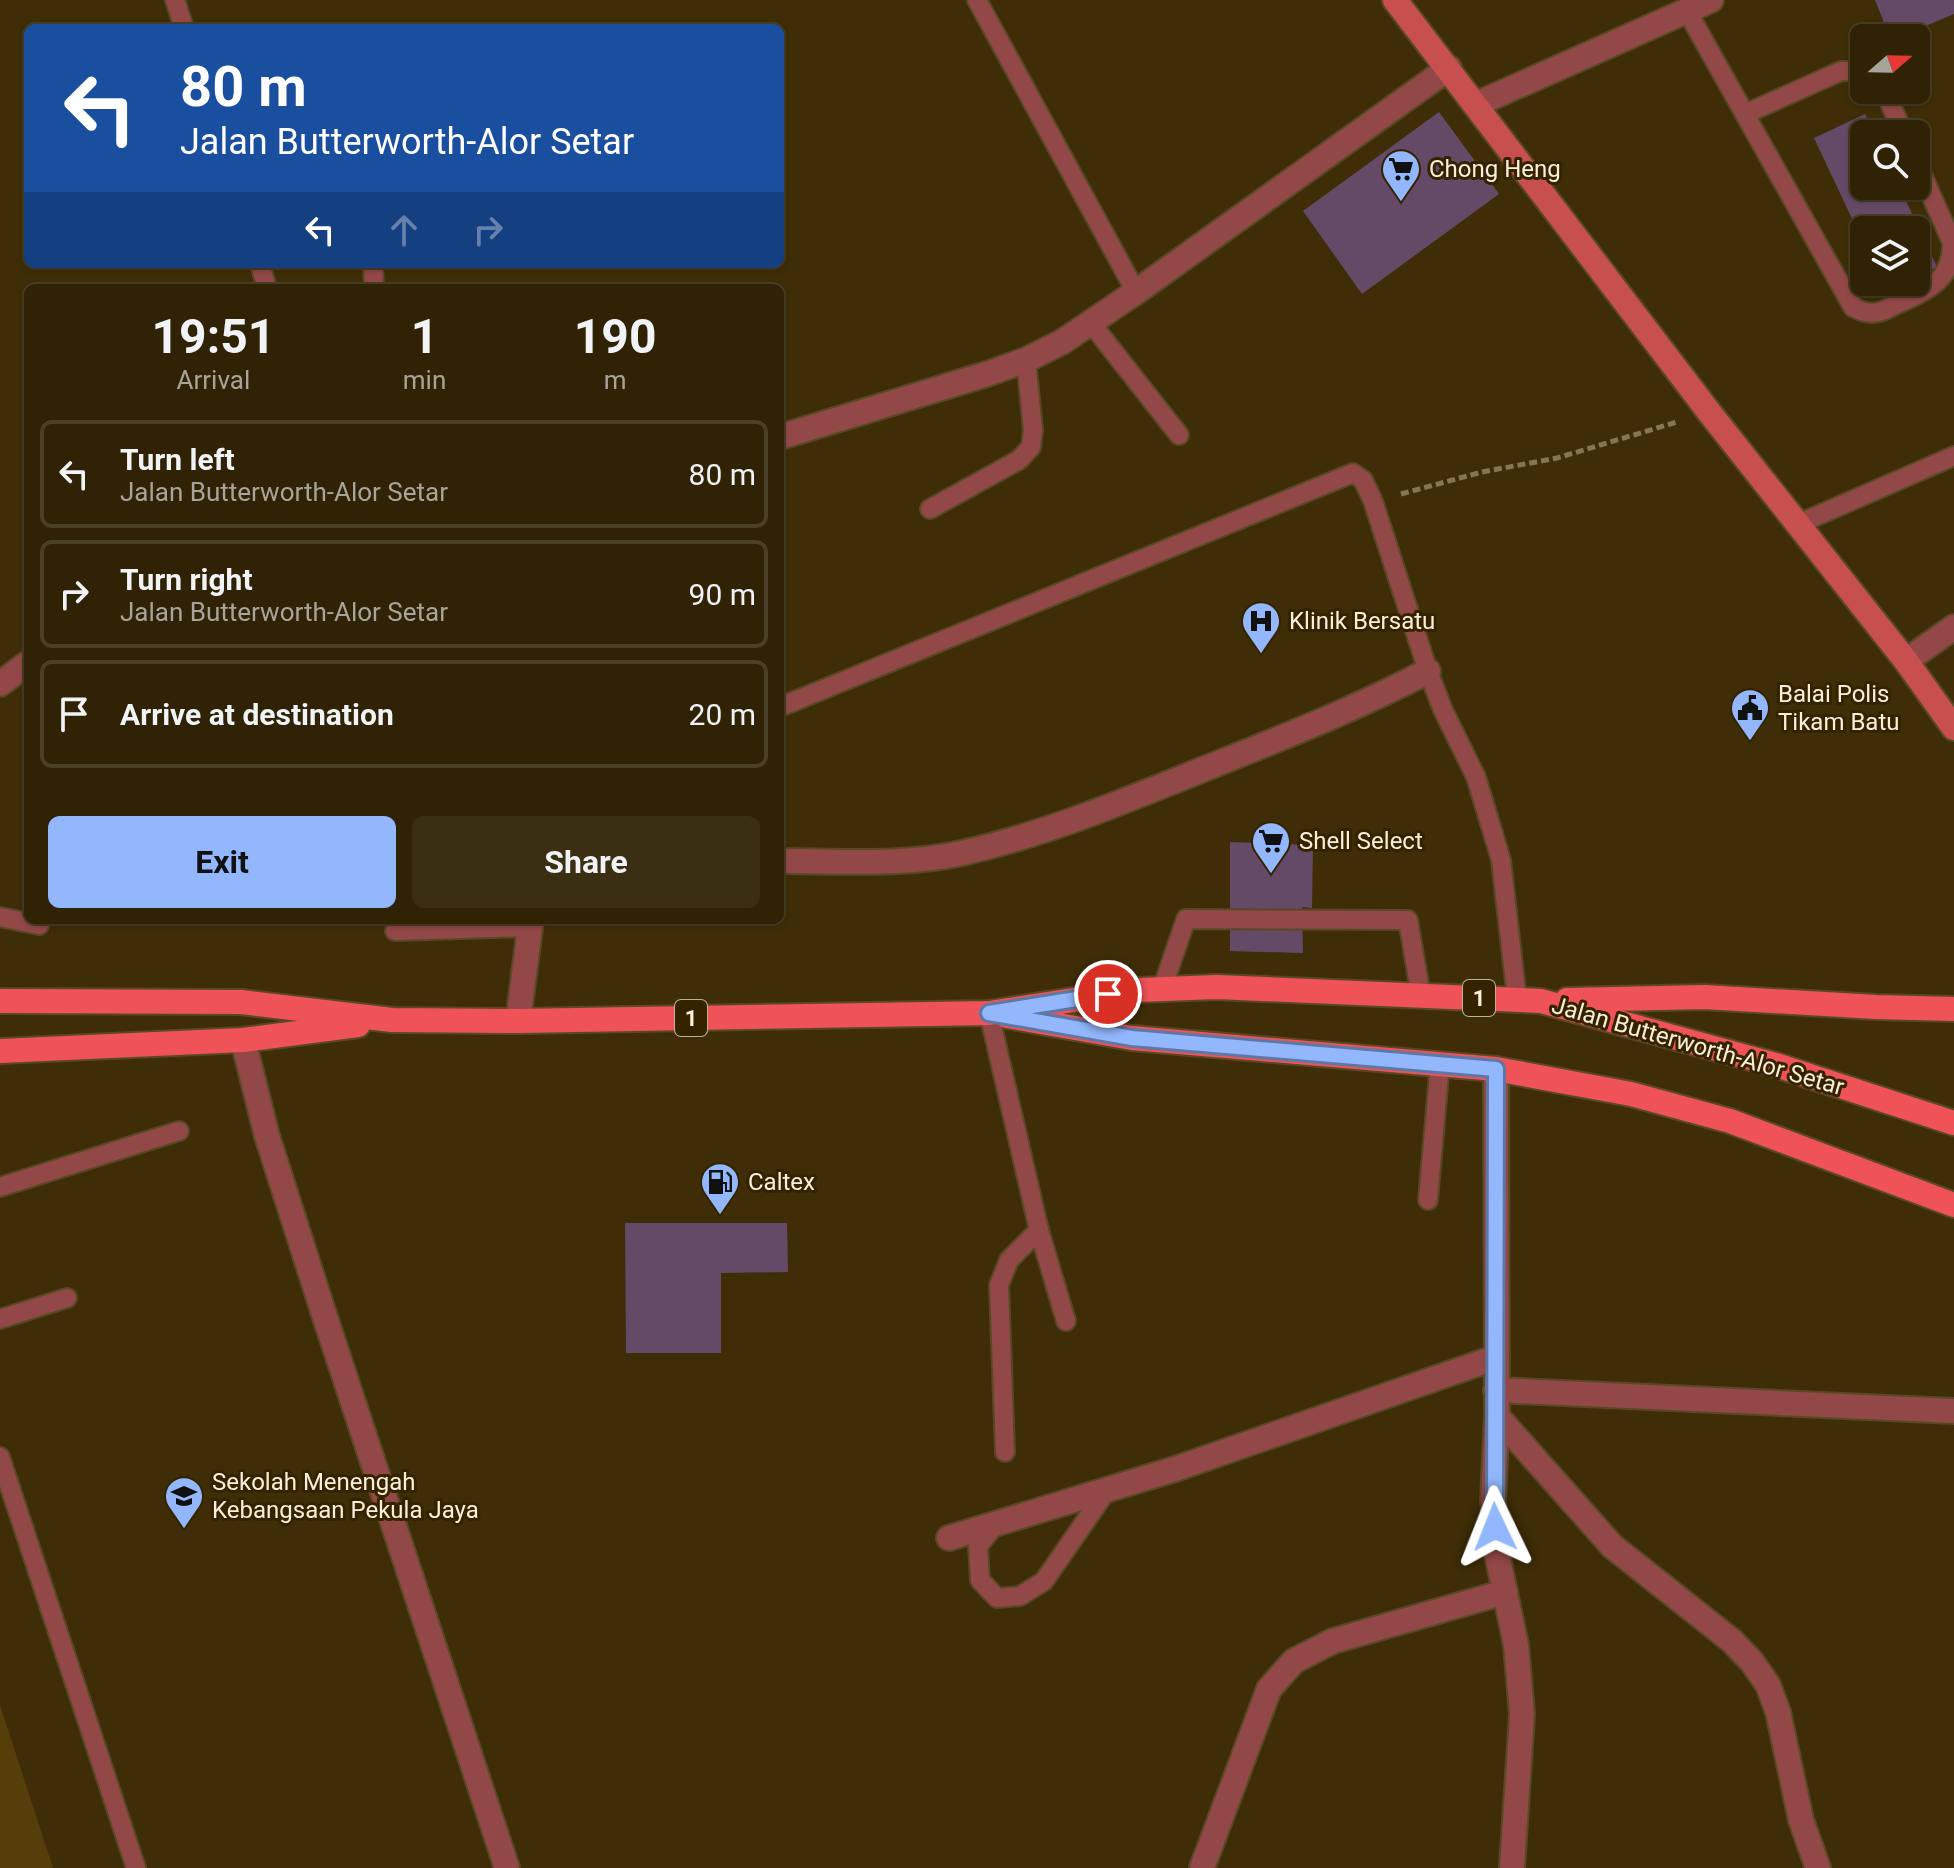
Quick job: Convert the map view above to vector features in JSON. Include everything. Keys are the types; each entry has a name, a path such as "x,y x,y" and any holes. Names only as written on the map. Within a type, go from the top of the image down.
{"main road":[{"path":"1395,0 1709,412 1906,661 1954,728"},
{"name":"Jalan Butterworth-Alor Setar","path":"989,1013 1138,990 1217,987 1529,1000 1776,1065 1954,1123"},
{"path":"1529,1000 1704,997 1954,1009"},
{"name":"1","path":"0,1001 241,1002 392,1020 518,1021 989,1013 1132,1038 1496,1069 1631,1094 1730,1121 1954,1205"},
{"name":"1","path":"0,1051 243,1040 392,1020"}],"street":[{"path":"1477,104 1711,0"},
{"path":"784,436 1026,360 1062,342 1449,68"},
{"path":"1906,661 1954,627"},
{"path":"0,684 24,666"},
{"path":"784,861 922,859 962,853 1024,836 1137,796 1329,719 1428,671"},
{"path":"518,1021 530,924"},
{"path":"243,1040 267,1136 507,1868"},
{"path":"1496,1069 1497,1416 1493,1500 1497,1554 1516,1645 1522,1714 1512,1868"},
{"path":"949,1538 1175,1469 1497,1357"},
{"path":"1496,1390 1954,1411"},
{"path":"1497,1416 1612,1546 1732,1641 1752,1662 1768,1685 1778,1712 1801,1820 1818,1868"},
{"path":"1202,1868 1269,1689 1294,1661 1333,1641 1505,1592"}],"lane":[{"path":"175,0 183,24"},
{"path":"977,0 1136,292"},
{"path":"1687,11 1853,307 1877,313 1945,279 1951,268 1952,242 1930,192"},
{"path":"1745,114 1850,70"},
{"path":"1091,323 1179,435"},
{"path":"930,509 1019,460 1031,447 1033,430 1026,360"},
{"path":"1798,524 1954,456"},
{"path":"784,705 1353,473 1363,480 1373,501 1428,671 1443,710 1476,777 1501,860 1529,1000"},
{"path":"0,917 24,922"},
{"path":"1162,989 1186,919 1408,920 1421,996"},
{"path":"34,924 39,925"},
{"path":"395,931 530,924"},
{"path":"989,1013 1039,1230 1066,1321"},
{"path":"1428,1200 1440,1063"},
{"path":"0,1187 179,1131"},
{"path":"1005,1452 999,1285 1009,1260 1039,1230"},
{"path":"0,1319 67,1298"},
{"path":"0,1457 136,1868"},
{"path":"996,1524 978,1546 980,1580 997,1598 1020,1596 1044,1581 1107,1490"}],"path":[{"path":"1373,501 1482,472 1557,458 1709,412"}],"shaded area":[{"path":"0,1705 53,1868 0,1868"}],"building":[{"path":"1875,0 1954,0 1954,14 1930,24 1885,24"},
{"name":"Chong Heng","path":"1439,112 1499,194 1362,294 1303,211"},
{"path":"1865,114 1868,120 1852,120"},
{"path":"1850,121 1850,200 1906,200 1913,216 1851,216 1814,138"},
{"path":"1930,252 1937,267 1930,270"},
{"name":"Shell Select","path":"1230,842 1313,845 1312,908 1302,907 1303,953 1230,951"},
{"path":"625,1223 787,1223 788,1272 721,1273 721,1353 626,1353"}],"place":[{"name":"Chong Heng","path":"1401,203"},
{"name":"Klinik Bersatu","path":"1261,655"},
{"name":"Balai Polis Tikam Batu","path":"1750,742"},
{"name":"Shell Select","path":"1271,875"},
{"name":"Caltex","path":"720,1216"},
{"name":"Sekolah Menengah Kebangsaan Pekula Jaya","path":"184,1530"}],"route":[{"path":"1108,994 989,1013 1132,1038 1496,1069 1495,1527"}]}
